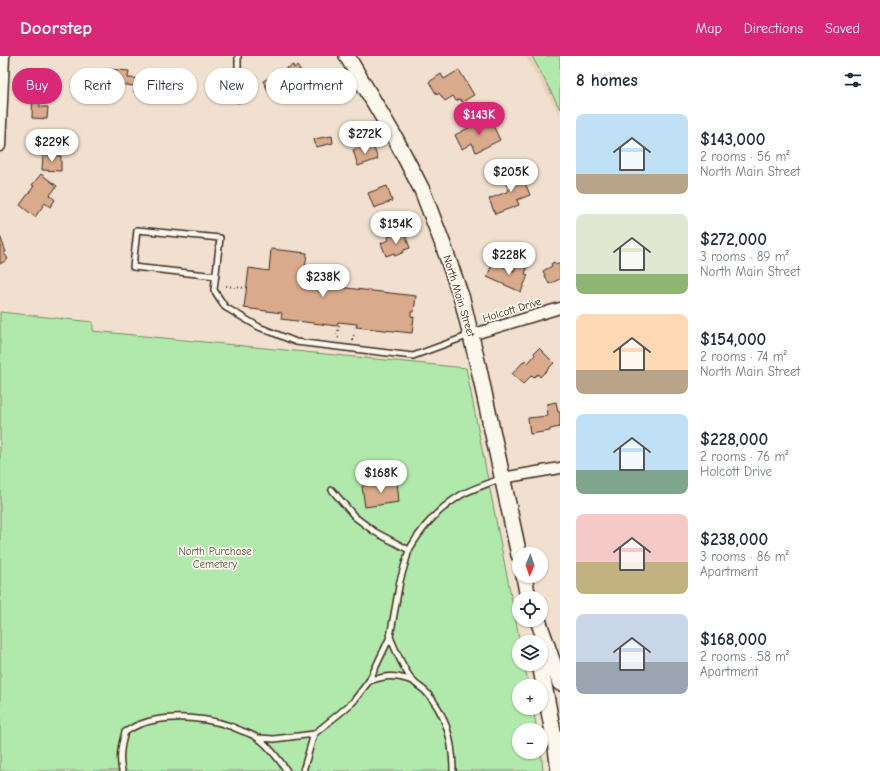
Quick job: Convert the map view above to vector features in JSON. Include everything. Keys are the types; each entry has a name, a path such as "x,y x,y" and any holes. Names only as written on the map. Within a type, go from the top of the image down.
{"main road":[{"name":"North Main Street","path":"347,56 394,136 422,190 442,242 459,292 471,335 517,547"},
{"path":"540,627 560,683"},
{"path":"541,671 559,771"}],"street":[{"path":"0,146 4,56"},
{"name":"Holcott Drive","path":"471,335 560,308"},
{"path":"502,478 560,468"}],"lane":[{"path":"238,56 238,68"},
{"path":"216,276 133,267 137,230 220,238 216,276 214,290 225,307 259,327 296,342 413,356 471,335"},
{"path":"259,738 314,734 352,702 369,681 390,637 400,581 409,550 425,525 436,513 462,494 502,478"},
{"path":"332,490 355,517 375,532 409,550"},
{"path":"390,637 402,663 413,681 427,692 439,708 450,738 453,771"},
{"path":"369,681 390,675 413,681"},
{"path":"122,771 120,764 120,746 125,732 138,725 156,720 182,718 208,720 232,726 259,738 282,763 287,771"},
{"path":"303,771 314,734"}],"path":[{"path":"226,286 246,288"},
{"path":"339,326 337,337 346,339 354,339 355,328"}],"shaded area":[{"path":"525,56 560,56 560,115"}],"green space":[{"path":"532,56 560,56 560,109"},
{"name":"North Purchase Cemetery","path":"0,312 93,322 93,331 466,368 512,601 512,627 517,627 519,635 512,635 512,671 526,671 527,679 512,679 512,715 534,715 536,723 512,723 512,759 542,759 543,771 0,771"}],"building":[{"path":"459,70 474,95 462,102 460,99 456,101 453,96 445,101 439,93 437,95 429,82 441,74 444,79"},
{"path":"125,71 129,71 128,78 133,78 133,86 125,85"},
{"path":"266,79 266,87 263,81"},
{"path":"32,104 40,104 40,107 48,107 47,119 32,118"},
{"path":"489,117 500,140 476,152 472,143 462,149 455,135"},
{"path":"332,136 333,143 316,147 314,139"},
{"path":"372,143 378,159 358,166 353,150"},
{"path":"43,155 61,156 61,171 42,170"},
{"path":"520,170 530,195 517,200 519,205 495,214 489,199 509,191 503,176"},
{"path":"41,174 57,186 50,195 55,200 50,207 45,203 35,217 20,205 34,186 32,185"},
{"path":"387,186 392,201 374,208 368,193"},
{"path":"396,234 397,237 405,234 410,248 395,256 394,253 386,256 381,243 389,240 388,237"},
{"path":"0,236 6,252 4,253 8,259 0,264"},
{"path":"271,249 307,253 303,283 416,296 414,312 411,312 411,316 414,317 412,333 356,327 357,324 338,322 337,326 281,319 282,313 244,308 249,268 269,271"},
{"path":"493,262 514,271 517,264 527,268 525,274 528,275 521,292 487,277"},
{"path":"554,262 556,265 560,263 560,279 549,284 543,271 552,266 551,264"},
{"path":"539,348 554,363 540,377 538,374 534,377 532,375 523,384 512,374 525,360 528,363"},
{"path":"556,402 558,412 560,412 560,427 550,429 550,431 530,434 528,418 548,416 547,404"},
{"path":"397,481 399,502 365,507 362,486"}]}
